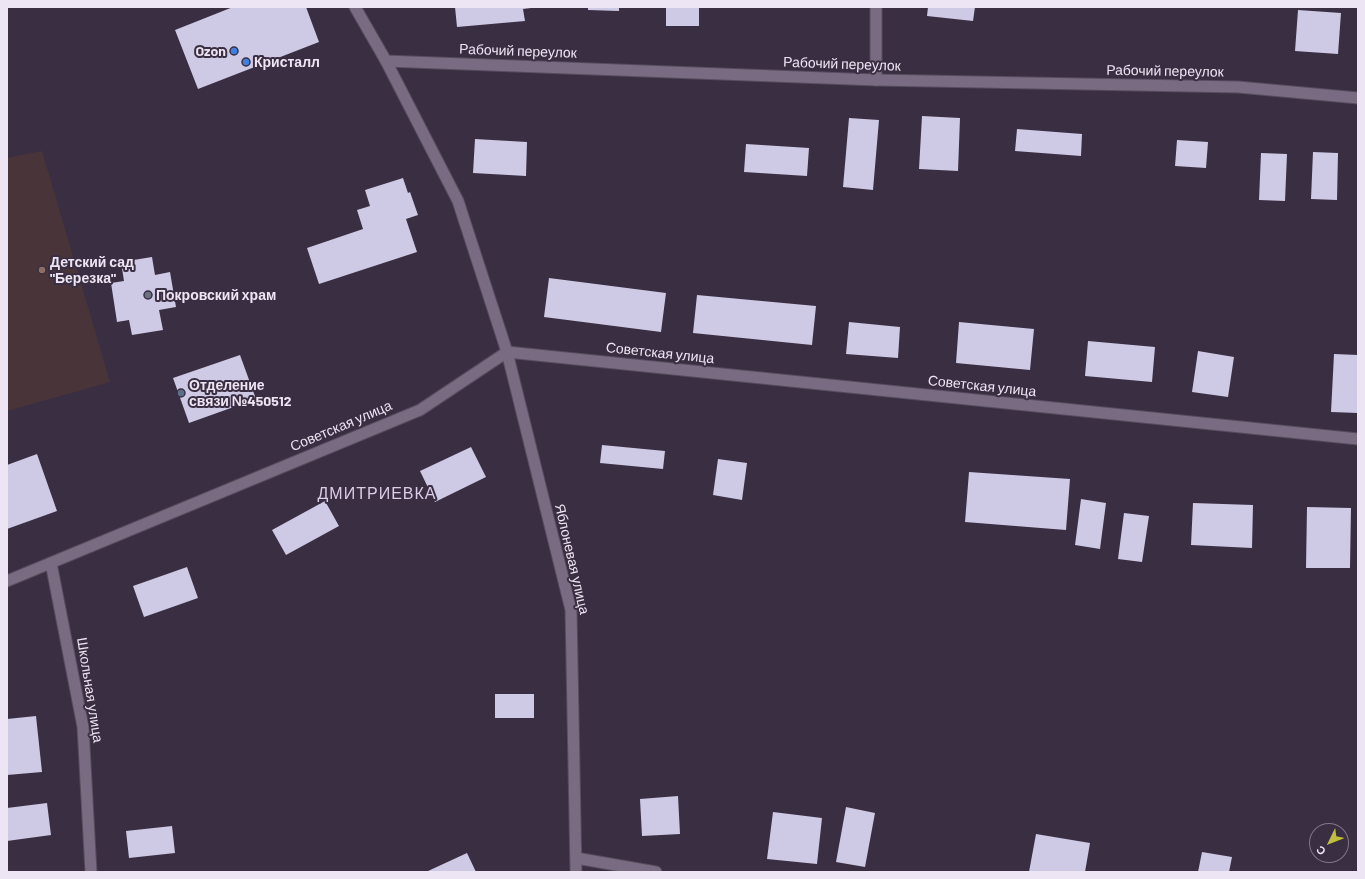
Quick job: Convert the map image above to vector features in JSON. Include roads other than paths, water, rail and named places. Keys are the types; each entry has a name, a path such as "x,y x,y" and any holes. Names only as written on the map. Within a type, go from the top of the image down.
{"street":[{"path":"355,7 386,61"},
{"path":"876,7 876,80"},
{"name":"Рабочий переулок","path":"386,61 876,80 1238,87 1358,98"},
{"name":"Яблоневая улица","path":"386,61 458,201 507,352 571,610 576,872"},
{"name":"Советская улица","path":"7,581 420,410 507,352 1358,439"},
{"name":"Школьная улица","path":"51,563 83,728 92,872"},
{"path":"576,858 656,872"}],"place":[{"name":"Ozon","path":"234,51"},
{"name":"Кристалл","path":"246,62"},
{"name":"Детский сад \"Березка\"","path":"42,270"},
{"name":"Покровский храм","path":"148,295"},
{"name":"Отделение связи №450512","path":"181,393"}],"district":[{"name":"ДМИТРИЕВКА","path":"377,494"}]}
